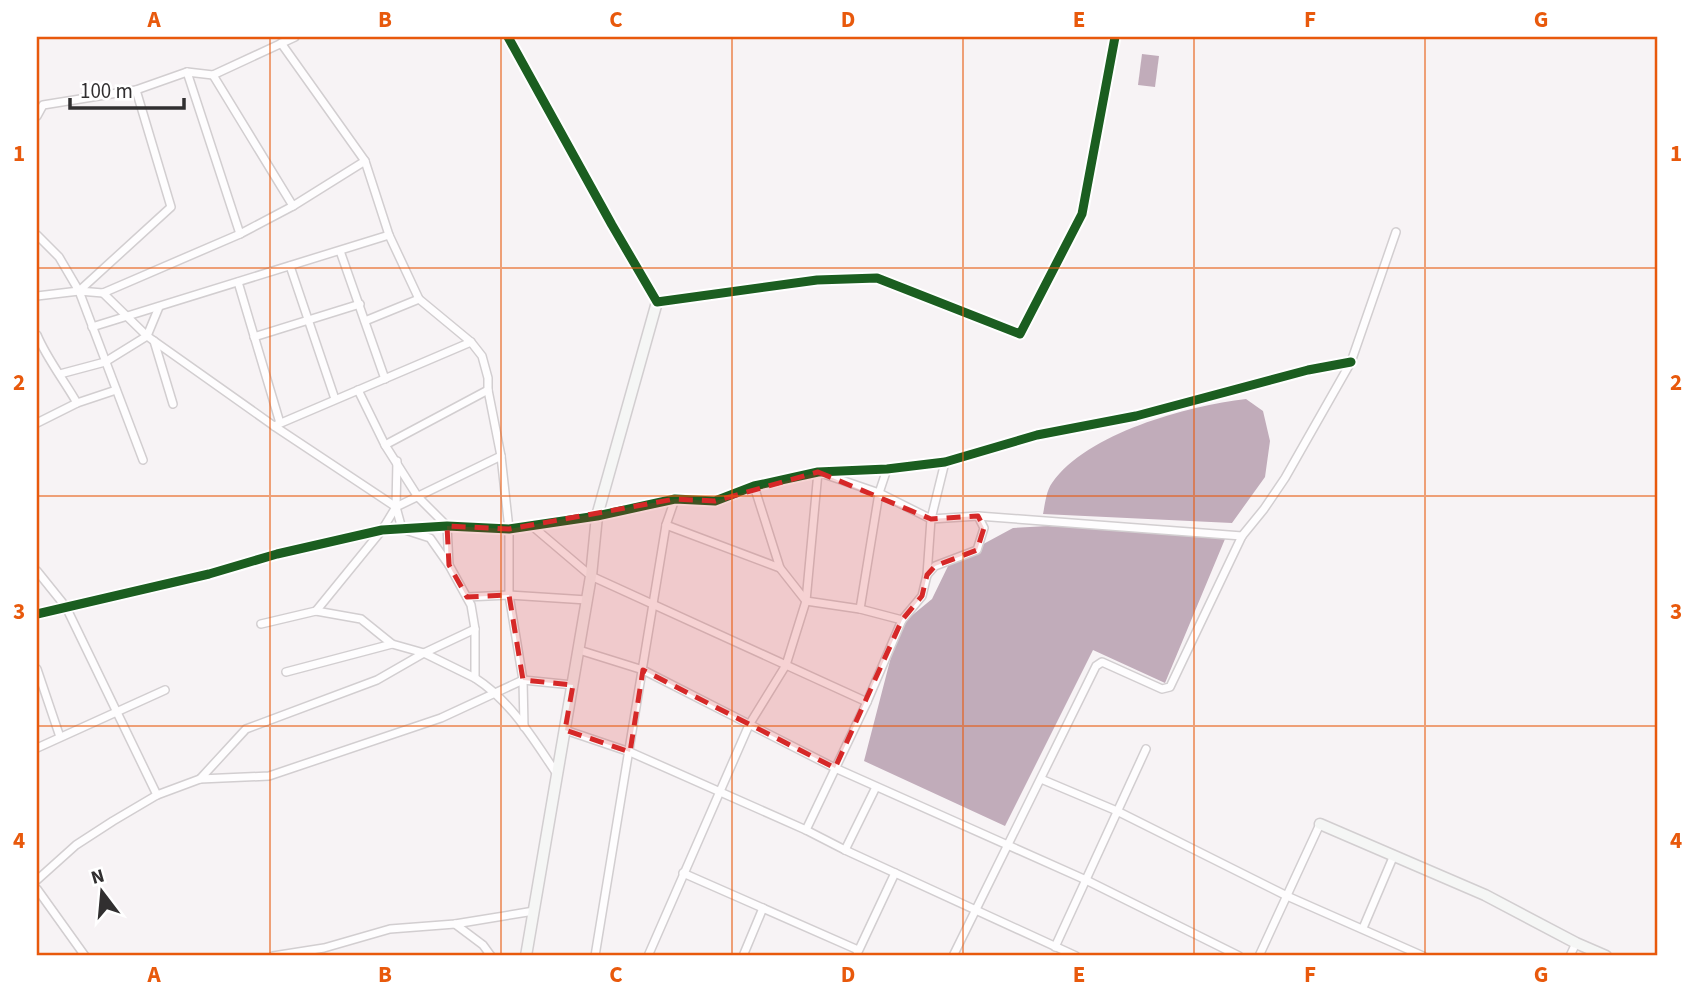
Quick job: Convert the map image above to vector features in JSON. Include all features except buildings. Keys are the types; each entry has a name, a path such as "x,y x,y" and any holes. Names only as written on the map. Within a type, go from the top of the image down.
{"street":[{"path":"37,116 43,105 136,90 187,72 213,75 295,37"},
{"path":"508,37 657,302 597,516 591,576 526,956"},
{"path":"657,302 817,280 877,278 1020,334 1082,214 1115,37"},
{"path":"281,43 365,162 389,235 419,299 471,342 482,356 501,456 509,529 509,596 523,680 524,727"},
{"path":"187,72 240,234"},
{"path":"213,75 293,206"},
{"path":"79,291 171,207 136,90"},
{"path":"37,296 79,291 103,293 240,234 293,206 365,162"},
{"path":"953,956 1096,666 1102,662 1161,689 1170,687 1242,536 1285,478 1351,362 1396,232"},
{"path":"37,235 60,257 79,291 143,460"},
{"path":"92,327 389,235"},
{"path":"340,251 384,379"},
{"path":"290,266 335,399"},
{"path":"238,282 277,424"},
{"path":"103,293 151,338 396,507"},
{"path":"365,321 419,299"},
{"path":"254,337 360,304"},
{"path":"159,307 151,338 173,404"},
{"path":"37,335 46,356 77,403"},
{"path":"60,374 105,362 151,338"},
{"path":"277,424 471,342"},
{"path":"37,359 46,356"},
{"path":"37,614 382,530 447,526 509,529 597,516 675,499 715,501 754,486 818,472 887,469 944,462 1037,435 1136,416 1308,370 1351,362"},
{"path":"37,423 77,403 116,390"},
{"path":"358,390 385,445 418,497 447,526 449,565"},
{"path":"385,445 488,390"},
{"path":"316,611 382,530 396,507 501,456"},
{"path":"397,461 396,507 402,528"},
{"path":"806,830 867,702 902,620 922,596 927,575 932,519 944,462"},
{"path":"860,609 879,493 887,469"},
{"path":"818,472 879,493 932,519 978,516 1242,536"},
{"path":"648,956 749,725 786,664 806,601 818,472"},
{"path":"754,486 780,568 806,601 860,609 902,620"},
{"path":"595,956 666,525 675,499"},
{"path":"927,575 935,566 977,550 984,528 978,516"},
{"path":"666,525 780,568"},
{"path":"531,526 591,576 867,702"},
{"path":"402,528 430,538 449,565 471,605 475,629 475,678"},
{"path":"37,571 66,607 157,795"},
{"path":"467,597 587,600"},
{"path":"261,624 316,611 361,619 392,644 424,653 495,691 557,774"},
{"path":"200,779 246,729 377,680 424,653 475,629"},
{"path":"286,672 392,644"},
{"path":"579,650 643,670 835,768 1087,880 1240,956"},
{"path":"37,669 60,737"},
{"path":"37,880 76,845 157,795 200,779 270,776 440,718 523,680 573,685"},
{"path":"37,748 166,690"},
{"path":"565,730 630,752 806,830 1076,956"},
{"path":"1055,947 1146,749"},
{"path":"1041,779 1117,811 1287,896 1423,956"},
{"path":"845,850 876,787"},
{"path":"1259,956 1320,824 1485,895 1606,956"},
{"path":"1363,928 1394,855"},
{"path":"683,873 857,953 895,873"},
{"path":"37,889 85,956"},
{"path":"743,956 763,908"},
{"path":"273,956 316,953 390,929 455,924 534,911"},
{"path":"455,924 483,944 491,956"},
{"path":"1570,956 1576,943"}],"highlighted area":[{"path":"818,472 931,519 978,516 984,528 977,550 935,566 927,575 922,596 902,620 835,768 643,670 630,752 565,730 573,685 523,680 509,595 467,597 449,565 447,526 509,529 675,499 715,501"}],"shaded area":[{"path":"1142,54 1159,56 1155,87 1138,85"},
{"path":"1246,399 1263,411 1270,441 1265,477 1232,523 1043,514 1052,483 1068,465 1113,436 1168,415"},
{"path":"1048,526 1167,532 1225,539 1165,683 1093,650 1005,826 864,761 899,626 932,599 950,562 1013,528"}],"cycle path":[{"path":"508,37 657,302 817,280 877,278 1020,334 1082,214 1115,37"},
{"path":"37,614 382,530 447,526 509,529 597,516 675,499 715,501 754,486 818,472 887,469 945,462 1037,435 1136,416 1308,370 1351,362"}]}
